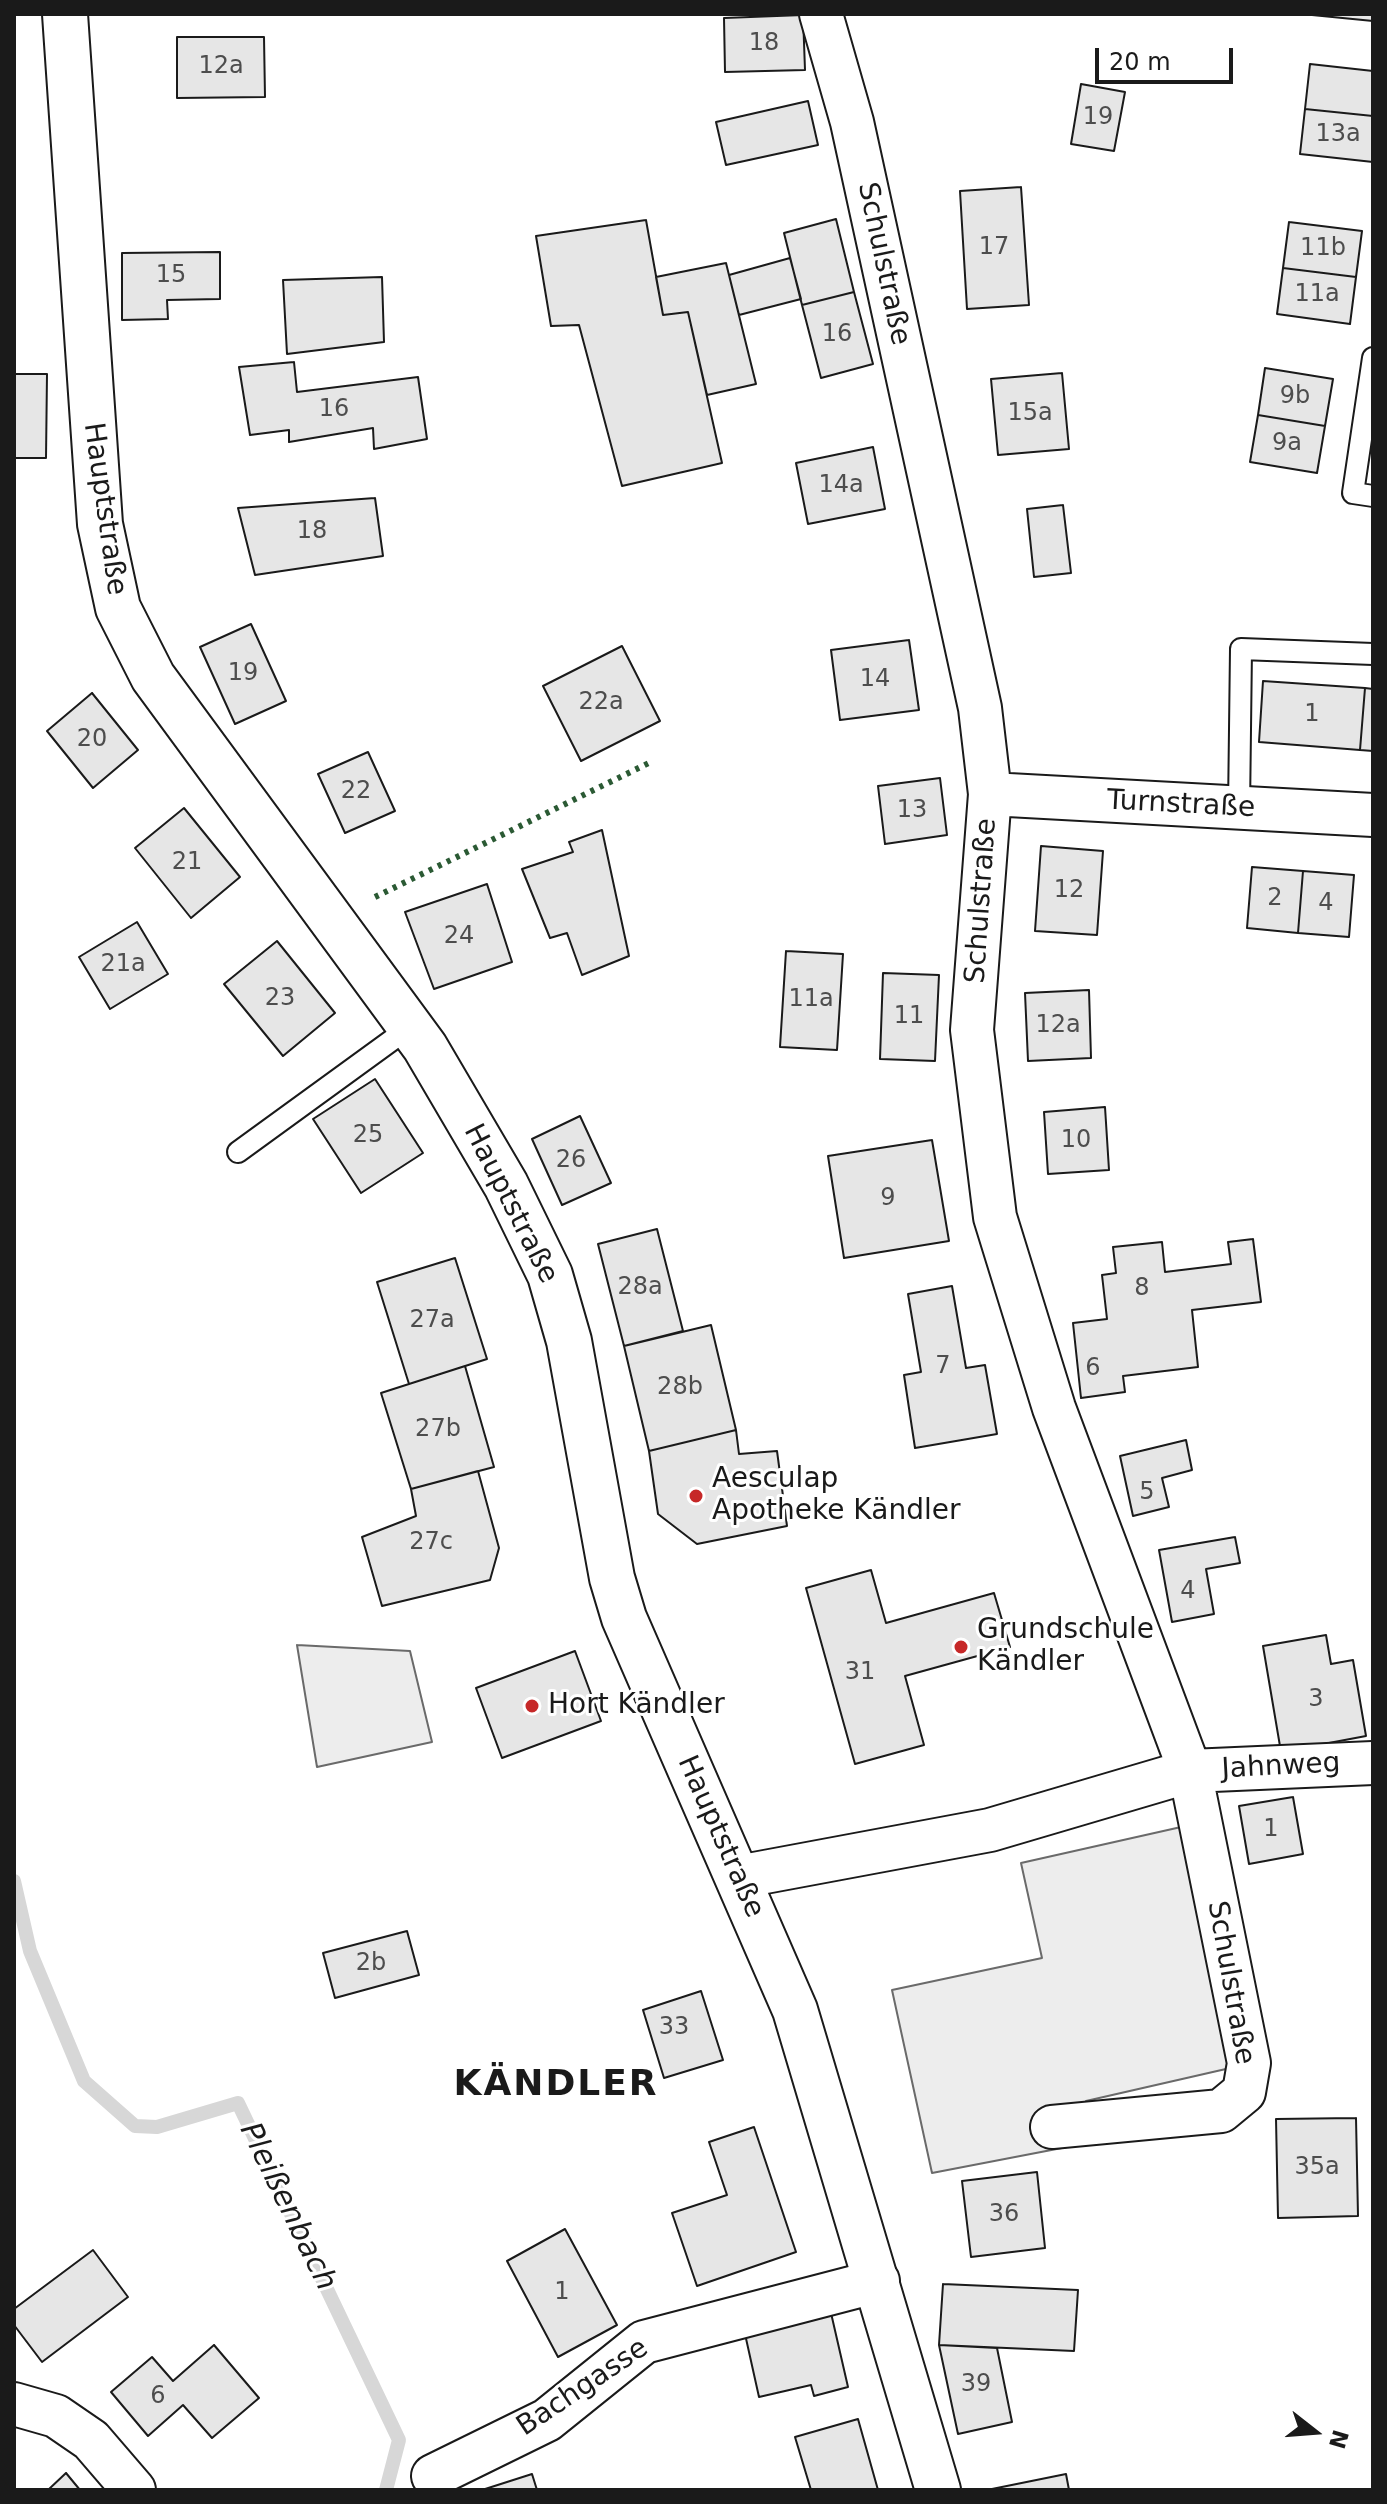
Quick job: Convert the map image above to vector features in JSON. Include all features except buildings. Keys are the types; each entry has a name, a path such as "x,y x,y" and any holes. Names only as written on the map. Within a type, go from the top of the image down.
{"street":[{"name":"Hauptstraße","path":"65,14 100,524 118,608 153,677 410,1027 506,1185 550,1275 569,1341 612,1578 635,1648 795,2010 938,2490"},
{"name":"Schulstraße","path":"821,14 852,122 980,708 990,794 972,1030 995,1217 1054,1408 1190,1771 1249,2063 1244,2092 1221,2111 1052,2127"},
{"name":"Turnstraße","path":"990,794 1373,815"},
{"name":"Jahnweg","path":"1190,1771 1373,1763"},
{"path":"738,1877 990,1830 1190,1771"},
{"name":"Bachgasse","path":"433,2476 547,2420 644,2342 878,2281"},
{"path":"14,2404 56,2416 91,2440 134,2490"}],"lane":[{"path":"1373,358 1353,493 1373,496"},
{"path":"1239,809 1241,649 1373,654"},
{"path":"238,1152 410,1027"}],"shaded area":[{"path":"297,1645 410,1651 432,1742 317,1767"},
{"path":"1190,1825 1239,2066 1086,2101 1093,2142 932,2173 892,1990 1042,1958 1021,1863"}],"waterway":[{"name":"Pleißenbach","path":"14,1881 30,1951 84,2081 135,2126 157,2127 238,2103 399,2440 386,2490"}],"hedge":[{"path":"375,897 653,761"}],"place":[{"name":"Aesculap Apotheke Kändler","path":"696,1496"},
{"name":"Grundschule Kändler","path":"961,1647"},
{"name":"Hort Kändler","path":"532,1706"}],"district":[{"name":"KÄNDLER","path":"556,2086"}]}
